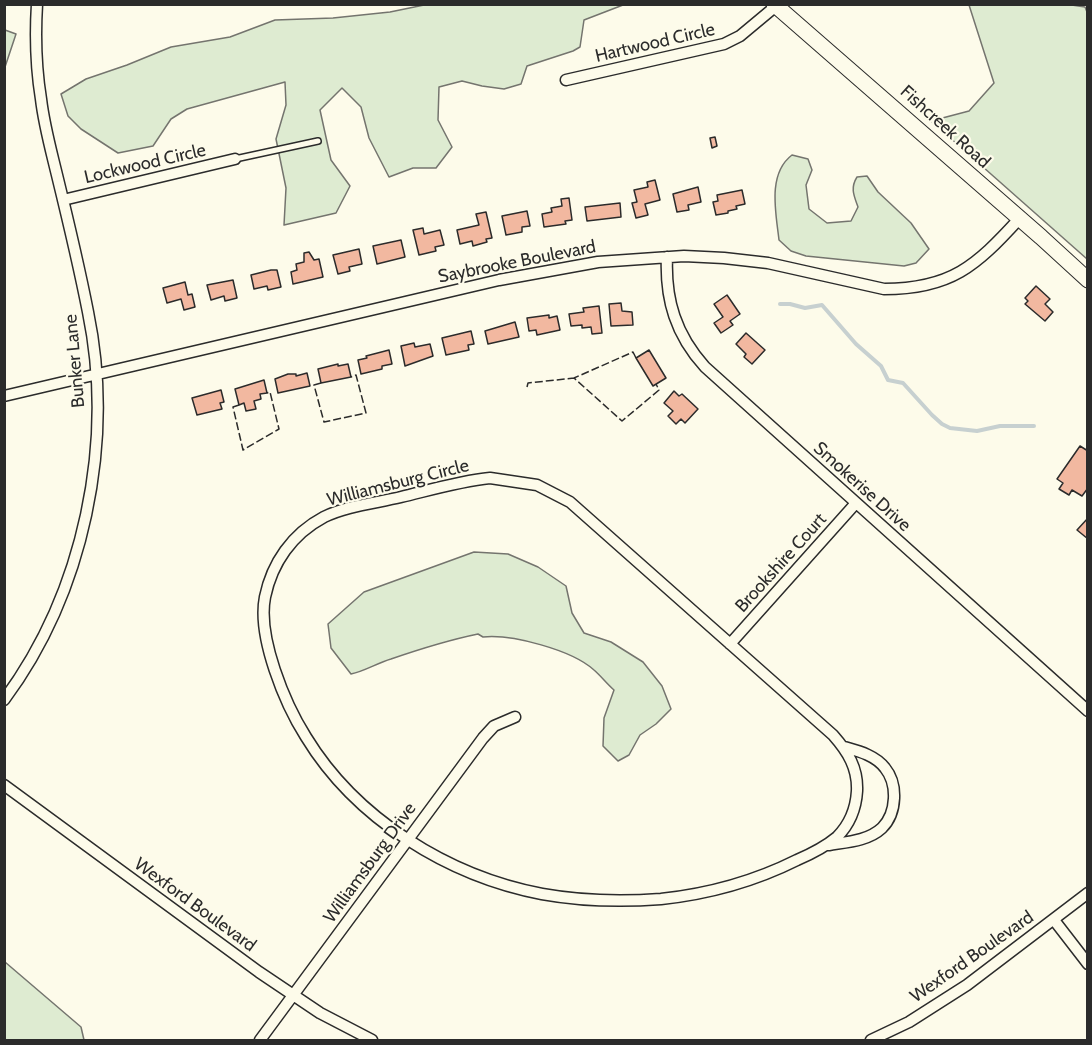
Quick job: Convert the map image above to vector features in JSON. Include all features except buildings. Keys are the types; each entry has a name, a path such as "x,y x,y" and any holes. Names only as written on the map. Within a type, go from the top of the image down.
{"main road":[{"name":"Fishcreek Road","path":"775,5 1088,280"}],"street":[{"name":"Bunker Lane","path":"4,700 27,666 48,626 69,574 81,533 94,460 96,375 88,312 41,99 36,53 37,4"},
{"name":"Hartwood Circle","path":"566,80 724,44 740,36 775,5"},
{"name":"Lockwood Circle","path":"63,200 235,159"},
{"name":"Saybrooke Boulevard","path":"4,396 546,270 598,262 693,256 768,263 824,274 854,284 884,289 902,289 941,282 965,270 993,248 1019,219"},
{"name":"Smokerise Drive","path":"667,257 668,291 673,315 684,340 694,355 737,397 1088,711"},
{"name":"Williamsburg Circle","path":"506,479 537,485 570,502 810,714 844,747 855,771 856,798 853,811 837,837 786,866 737,884 662,899 615,901 541,894 510,886 467,870 407,840 364,807 339,782 298,726 278,681 266,634 264,602 275,566 288,546 325,517 349,509 477,480 506,479"},
{"name":"Brookshire Court","path":"730,644 856,503"},
{"name":"Williamsburg Drive","path":"260,1041 483,738 494,726 515,717"},
{"path":"825,845 854,841 871,835 882,827 890,816 894,799 892,781 885,768 862,752 844,747"},
{"name":"Wexford Boulevard","path":"4,785 293,995 320,1013 372,1041"},
{"name":"Wexford Boulevard","path":"871,1041 937,1005 967,985 1088,893"},
{"path":"1054,920 1088,964"}],"lane":[{"path":"235,159 318,141"}],"green space":[{"path":"429,4 623,5 584,20 580,47 527,66 521,84 504,89 462,81 439,87 438,120 452,147 436,168 413,168 389,177 369,138 361,107 342,88 320,110 331,160 350,186 336,213 284,225 286,188 276,139 286,105 285,82 187,109 171,119 153,146 118,153 81,129 68,116 61,94 86,79 171,47 230,37 275,20 333,18 390,12"},
{"path":"1065,4 1085,7 1087,12 1087,259 931,121 969,111 994,83 969,5"},
{"path":"4,30 16,34 5,67"},
{"path":"792,155 808,159 812,170 806,185 809,209 827,223 851,221 858,207 853,192 855,181 857,177 867,176 878,192 911,223 929,249 916,263 904,266 806,256 791,251 779,240 775,194 779,172"},
{"path":"474,552 508,554 538,567 566,586 572,613 584,633 611,642 643,662 662,686 671,709 656,724 640,735 629,755 618,761 603,746 604,718 614,690 597,672 557,650 525,641 483,637 478,634 424,648 351,674 331,648 328,624 364,592"},
{"path":"5,962 81,1027 84,1040 5,1040"}],"waterway":[{"path":"780,304 805,308 822,305 856,344 881,366 888,380 903,383 932,415 950,428 977,431 1000,426 1034,426"}],"fence":[{"path":"636,358 633,352 574,378 622,421 659,390 656,384"},
{"path":"321,383 314,385 324,422 366,413 356,375 351,377"},
{"path":"527,387 528,383 574,378"},
{"path":"239,405 233,407 243,450 279,429 270,392 267,393"}]}
